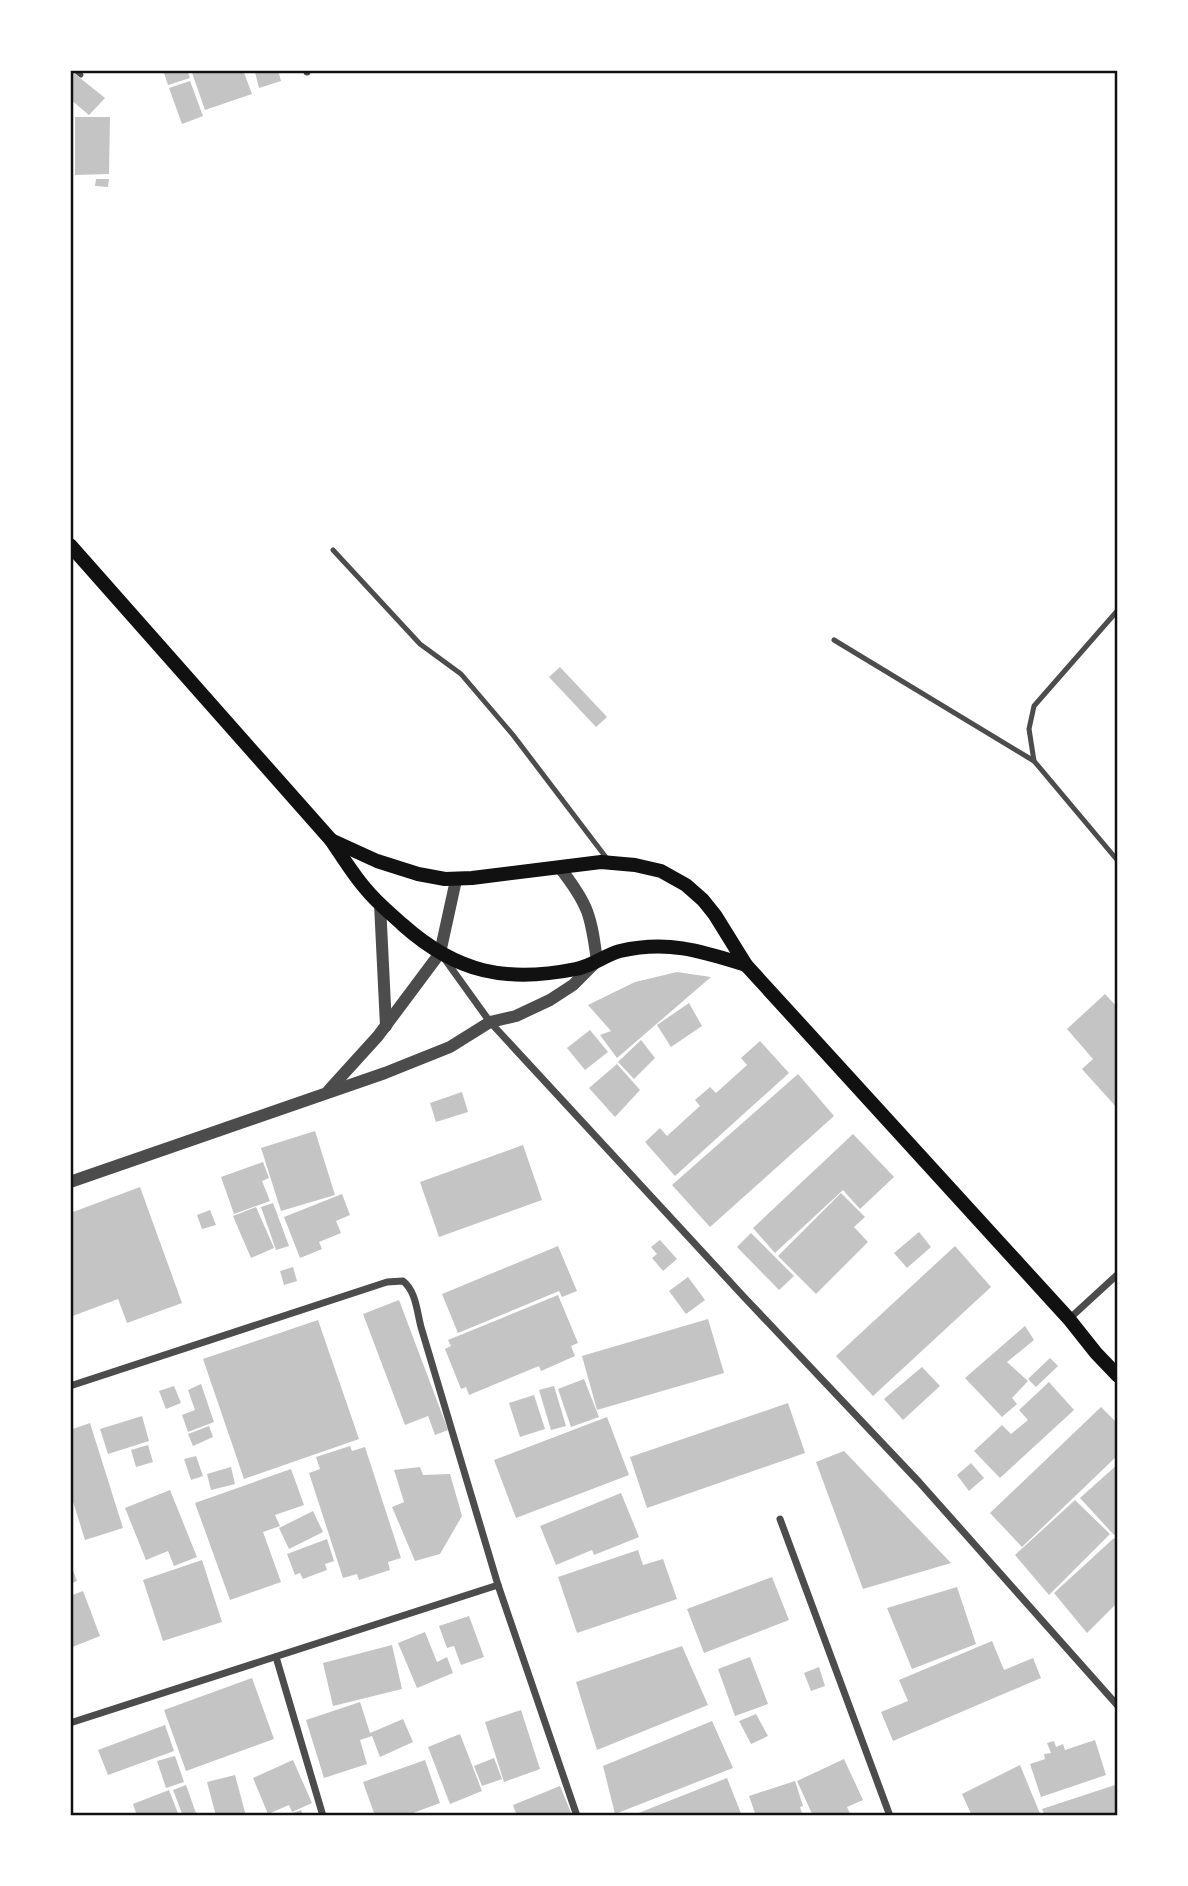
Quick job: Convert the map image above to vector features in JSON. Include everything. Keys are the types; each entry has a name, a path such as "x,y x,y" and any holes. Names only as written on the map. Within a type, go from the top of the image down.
{"main road":[{"path":"70,545 331,840 364,888 420,940 440,953 477,970 517,976 575,969 617,952 648,946 669,946 703,952 746,965"},
{"path":"331,840 377,861 418,874 456,880 601,862 661,871 686,884 715,915 746,965 1118,1376"}],"street":[{"path":"70,1182 384,1073 450,1046 490,1022 516,1016 550,1000 573,985 597,961 588,909 578,891 560,869"},
{"path":"329,1090 386,1026 440,953 456,880"},
{"path":"380,904 386,1026"},
{"path":"440,953 490,1022 919,1482 1118,1706"},
{"path":"1069,1319 1118,1274"},
{"path":"70,1386 387,1282 403,1281 408,1285 413,1293 498,1585 578,1816"},
{"path":"780,1519 890,1816"},
{"path":"70,1723 498,1585"},
{"path":"276,1657 323,1816"}],"lane":[{"path":"75,70 81,75"},
{"path":"333,550 420,644 461,674 513,735 610,863"},
{"path":"1034,761 1029,729 1034,706 1118,610"},
{"path":"834,640 1034,761 1118,861"}],"building":[{"path":"70,70 105,98 89,115 70,99"},
{"path":"163,70 187,70 190,78 168,85"},
{"path":"191,70 243,70 252,94 205,110"},
{"path":"278,70 281,81 259,88 255,72"},
{"path":"190,81 203,116 182,124 169,88"},
{"path":"75,117 110,117 109,174 75,175"},
{"path":"96,179 109,179 108,187 95,186"},
{"path":"560,667 607,717 596,727 549,677"},
{"path":"677,972 711,977 617,1058 600,1035 611,1031 588,1005 635,982"},
{"path":"1105,994 1118,1008 1118,1109 1082,1069 1093,1059 1067,1029"},
{"path":"689,1003 702,1026 671,1047 657,1025"},
{"path":"590,1030 608,1052 585,1070 567,1048"},
{"path":"641,1040 655,1058 634,1079 618,1062"},
{"path":"760,1041 789,1073 675,1176 645,1142 660,1128 667,1136 700,1106 695,1100 710,1087 716,1093 747,1065 741,1058"},
{"path":"617,1064 640,1090 615,1117 589,1088"},
{"path":"798,1074 834,1116 710,1227 672,1185"},
{"path":"462,1092 468,1112 436,1122 430,1103"},
{"path":"315,1131 335,1195 281,1211 261,1148"},
{"path":"853,1134 894,1177 860,1209 843,1190 775,1253 753,1228"},
{"path":"523,1145 542,1200 439,1237 420,1182"},
{"path":"263,1162 269,1178 262,1181 270,1201 234,1214 221,1177"},
{"path":"140,1187 182,1303 127,1323 118,1299 70,1317 70,1203 73,1212"},
{"path":"841,1193 865,1217 854,1227 868,1242 816,1294 778,1256"},
{"path":"342,1194 350,1215 336,1221 341,1233 319,1242 322,1249 300,1258 284,1217"},
{"path":"273,1203 289,1246 276,1250 261,1207"},
{"path":"256,1207 274,1248 251,1258 233,1216"},
{"path":"210,1210 216,1225 202,1229 197,1215"},
{"path":"919,1232 931,1247 907,1268 894,1253"},
{"path":"751,1233 794,1276 779,1290 737,1247"},
{"path":"660,1240 677,1259 663,1271 652,1258 657,1254 651,1247"},
{"path":"558,1246 577,1291 562,1297 559,1291 458,1333 442,1294"},
{"path":"955,1246 991,1287 873,1396 836,1356"},
{"path":"293,1267 297,1281 284,1285 280,1271"},
{"path":"688,1277 705,1300 686,1314 669,1291"},
{"path":"558,1295 578,1343 571,1346 575,1356 541,1371 539,1366 469,1395 466,1387 461,1389 445,1349 451,1346 448,1340"},
{"path":"399,1300 448,1430 435,1435 428,1416 405,1425 363,1314"},
{"path":"708,1319 724,1373 597,1410 582,1356"},
{"path":"318,1320 359,1439 244,1479 203,1359"},
{"path":"1025,1326 1034,1340 1007,1362 1028,1381 1012,1398 1017,1404 1002,1417 965,1378"},
{"path":"1050,1358 1058,1366 1036,1387 1028,1379"},
{"path":"922,1367 940,1386 903,1420 884,1399"},
{"path":"584,1379 599,1417 571,1427 558,1389"},
{"path":"1049,1382 1074,1410 1000,1478 974,1451 1002,1425 1011,1434 1028,1420 1019,1410"},
{"path":"201,1384 214,1422 188,1432 182,1415 195,1410 188,1390"},
{"path":"174,1386 181,1403 166,1409 159,1391"},
{"path":"554,1386 566,1426 551,1430 539,1390"},
{"path":"534,1395 545,1429 520,1437 509,1403"},
{"path":"788,1403 805,1453 647,1508 630,1457"},
{"path":"1101,1407 1118,1424 1118,1455 1022,1547 990,1513"},
{"path":"142,1416 149,1441 108,1454 100,1429"},
{"path":"607,1417 629,1475 516,1518 494,1460"},
{"path":"90,1423 123,1528 85,1540 70,1492 70,1430"},
{"path":"209,1426 213,1437 193,1446 188,1434"},
{"path":"148,1445 153,1462 136,1467 131,1450"},
{"path":"350,1446 352,1451 365,1447 401,1558 388,1562 390,1570 359,1580 357,1574 343,1578 309,1473 320,1469 316,1457"},
{"path":"844,1451 951,1563 863,1589 816,1462"},
{"path":"196,1456 203,1476 191,1480 184,1459"},
{"path":"971,1463 984,1478 969,1491 957,1475"},
{"path":"1118,1464 1118,1531 1114,1535 1080,1498"},
{"path":"231,1467 235,1484 211,1490 207,1474"},
{"path":"420,1467 423,1475 450,1474 462,1516 440,1554 415,1561 392,1507 404,1502 394,1470"},
{"path":"291,1469 304,1505 275,1515 280,1526 263,1532 281,1582 230,1600 195,1503"},
{"path":"170,1490 197,1557 174,1566 168,1551 146,1560 125,1508"},
{"path":"621,1493 639,1537 594,1555 592,1550 556,1565 540,1526"},
{"path":"1075,1500 1110,1534 1049,1595 1015,1555"},
{"path":"313,1511 323,1532 289,1549 279,1528"},
{"path":"1114,1538 1118,1542 1118,1602 1087,1633 1054,1593"},
{"path":"327,1539 334,1561 325,1564 327,1570 303,1579 300,1573 295,1575 287,1554"},
{"path":"638,1550 643,1565 663,1559 677,1599 577,1633 558,1577"},
{"path":"202,1560 222,1622 163,1641 143,1580"},
{"path":"70,1563 77,1581 70,1584"},
{"path":"772,1577 789,1620 704,1653 687,1609"},
{"path":"957,1587 976,1644 912,1669 887,1608"},
{"path":"83,1591 100,1636 70,1648 70,1596"},
{"path":"469,1616 484,1657 461,1665 454,1646 447,1648 439,1626"},
{"path":"425,1632 437,1662 447,1657 453,1673 417,1688 398,1643"},
{"path":"992,1641 1004,1670 1033,1658 1041,1678 893,1741 881,1712 908,1701 899,1680"},
{"path":"392,1645 402,1689 333,1706 323,1663"},
{"path":"682,1646 708,1705 597,1750 576,1682"},
{"path":"750,1657 768,1704 735,1716 718,1669"},
{"path":"819,1667 825,1686 811,1691 804,1673"},
{"path":"252,1678 274,1739 186,1771 164,1710"},
{"path":"360,1702 370,1733 403,1719 413,1742 380,1757 372,1736 360,1740 367,1764 324,1778 306,1720"},
{"path":"521,1710 540,1769 504,1782 485,1722"},
{"path":"756,1714 768,1736 751,1744 739,1721"},
{"path":"712,1721 733,1768 615,1814 603,1766"},
{"path":"165,1725 174,1751 108,1775 98,1750"},
{"path":"460,1734 482,1791 450,1804 428,1747"},
{"path":"1095,1740 1106,1775 1041,1797 1030,1764 1045,1759 1044,1754 1051,1753 1047,1743 1054,1741 1056,1747 1063,1744 1065,1750"},
{"path":"175,1756 184,1782 166,1788 157,1761"},
{"path":"494,1758 502,1779 482,1786 474,1766"},
{"path":"844,1759 863,1800 847,1807 851,1816 813,1816 797,1781"},
{"path":"293,1760 312,1803 292,1812 289,1805 268,1814 253,1778"},
{"path":"425,1760 440,1803 405,1816 375,1816 363,1782"},
{"path":"1020,1765 1041,1816 972,1816 962,1794"},
{"path":"235,1775 246,1816 216,1816 207,1782"},
{"path":"727,1778 742,1816 631,1816"},
{"path":"795,1781 803,1806 800,1807 803,1816 756,1816 749,1796"},
{"path":"1118,1784 1118,1816 1045,1816 1042,1809"},
{"path":"186,1785 197,1816 183,1816 173,1790"},
{"path":"560,1786 572,1815 517,1816 513,1805"},
{"path":"169,1790 179,1816 137,1816 133,1804"},
{"path":"301,1810 303,1816 284,1816"}]}
